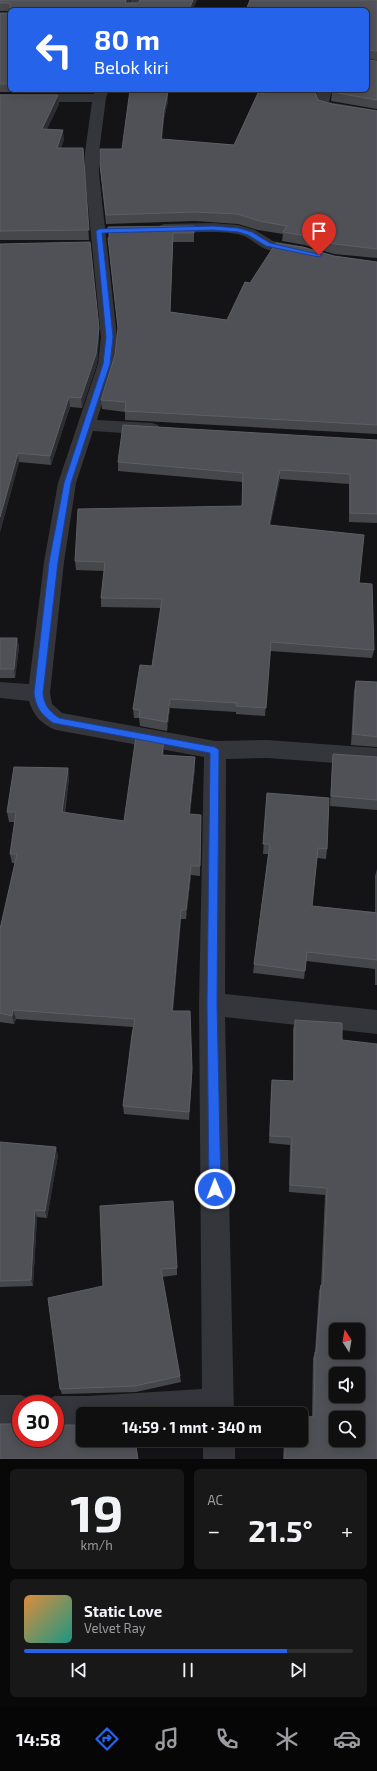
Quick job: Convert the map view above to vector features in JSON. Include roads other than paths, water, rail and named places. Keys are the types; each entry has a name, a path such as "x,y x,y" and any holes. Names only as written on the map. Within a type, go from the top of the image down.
{"street":[{"path":"324,92 322,100 323,104 331,107 377,114"},
{"path":"0,98 101,94 92,152 92,174 110,337 106,364 67,483 60,521 39,693 40,701 45,713 56,721 215,750 267,749 377,757"},
{"path":"152,229 213,228 238,230 250,233 268,245 319,255"},
{"path":"87,425 166,430"},
{"path":"0,690 39,693"},
{"path":"215,750 212,1004 218,1407"},
{"path":"212,1004 377,1022"},
{"path":"0,1411 12,1411"},
{"path":"64,1412 76,1412"},
{"path":"219,1447 219,1459"}]}
